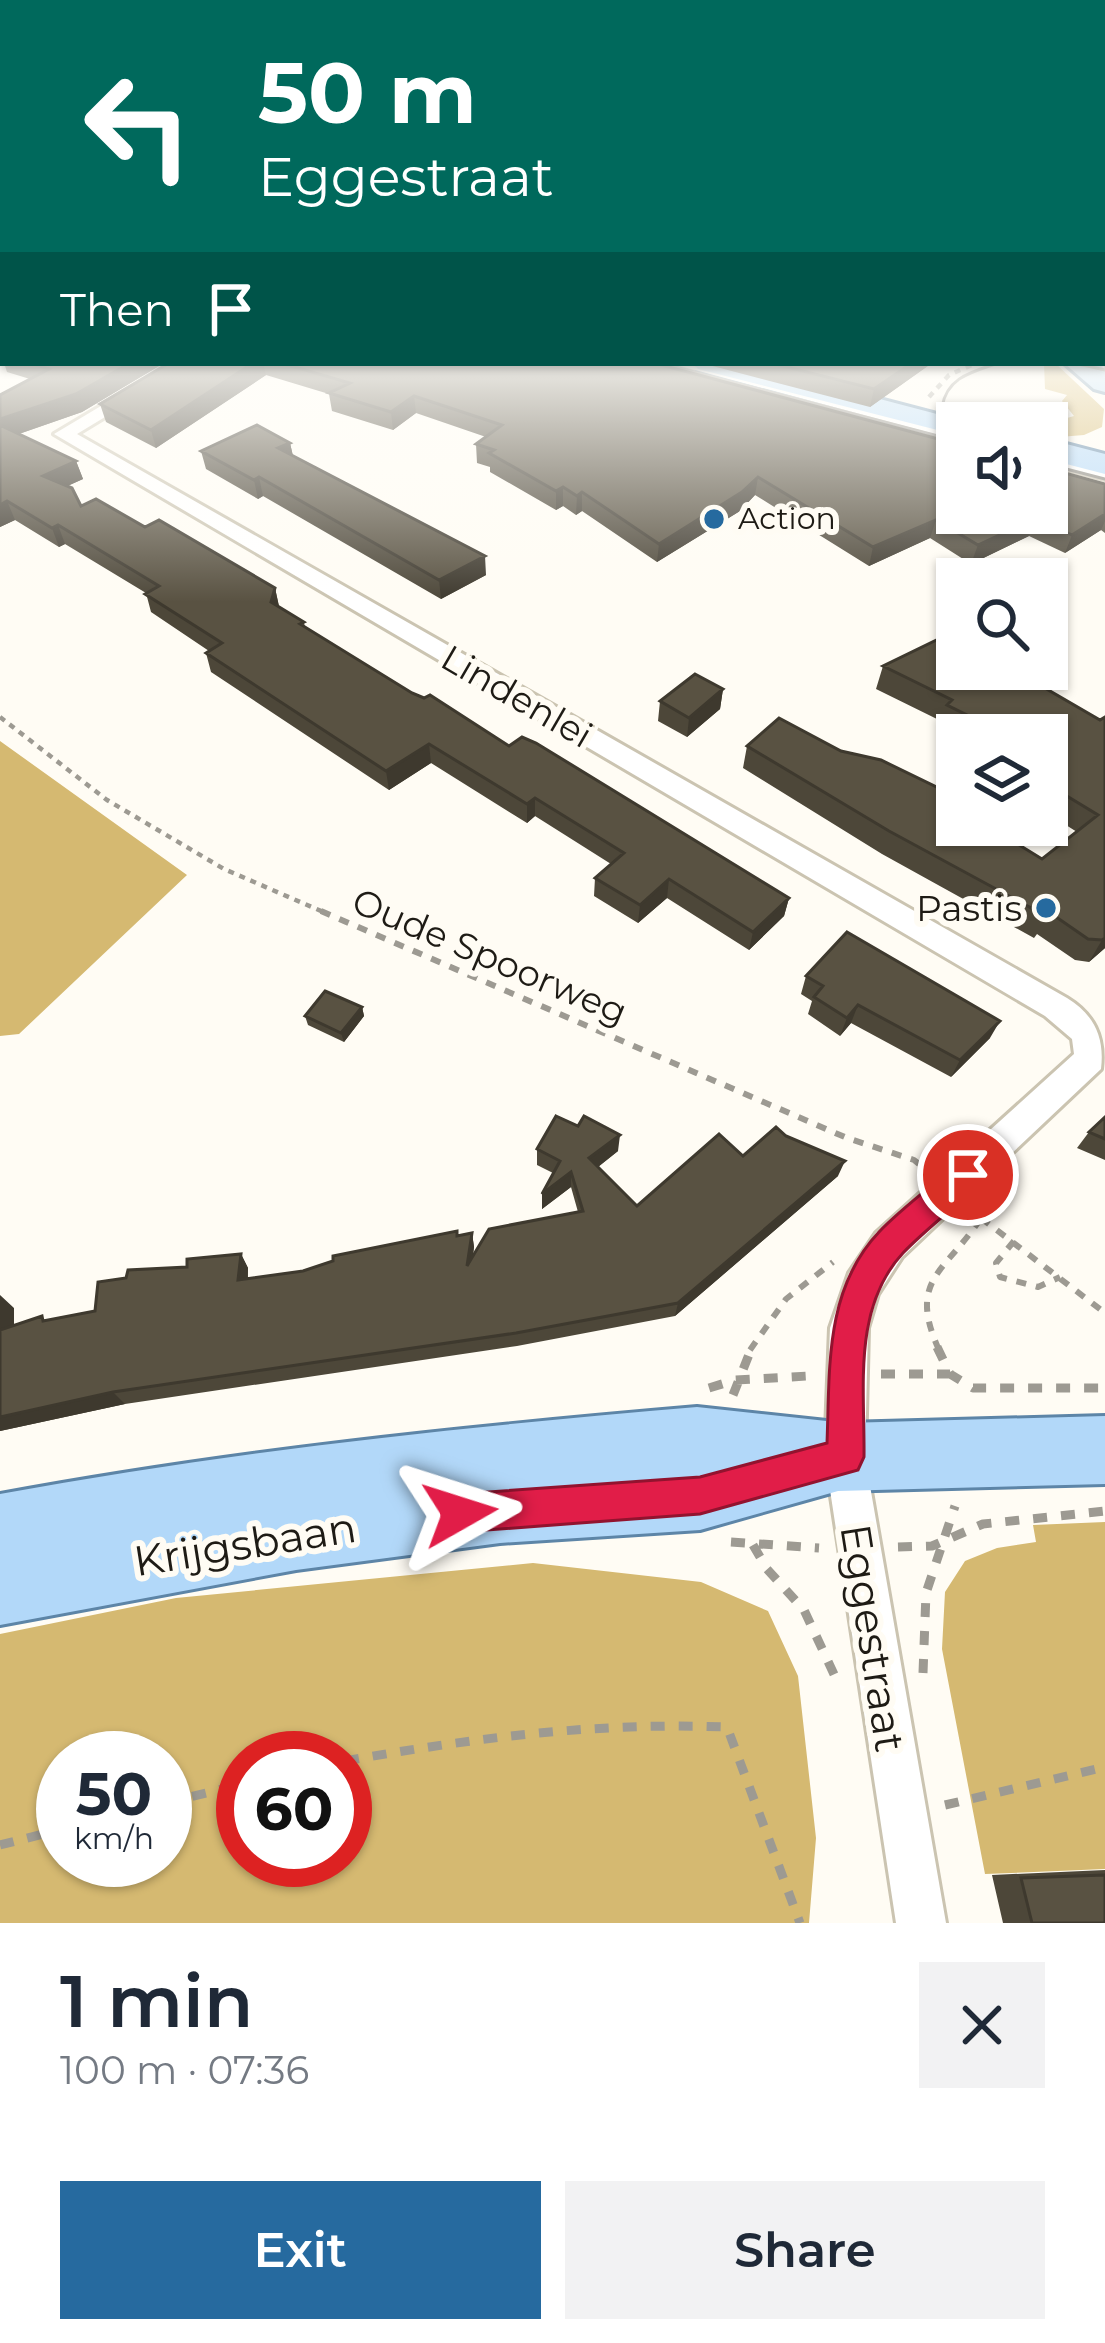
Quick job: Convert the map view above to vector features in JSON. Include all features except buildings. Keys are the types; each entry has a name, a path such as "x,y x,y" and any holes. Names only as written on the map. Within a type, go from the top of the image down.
{"main road":[{"path":"857,423 936,444"},
{"path":"1068,454 1105,464"},
{"path":"1068,479 1105,489"},
{"name":"Krijgsbaan","path":"0,1588 296,1534 500,1508 700,1496 968,1421 1105,1450"},
{"name":"Krijgsbaan","path":"0,1530 190,1496 489,1459 697,1441 845,1457"}],"street":[{"name":"Lindenlei","path":"82,423 63,434 1096,1034"},
{"name":"Eggestraat","path":"921,1923 845,1457 848,1328 862,1286 889,1245 969,1206 1090,1060 1096,1034"}],"lane":[{"path":"902,423 936,432"},
{"path":"1068,466 1105,476"}],"path":[{"name":"Oude Spoorweg","path":"0,717 107,800 224,868 826,1129 914,1160 1105,1313"},
{"path":"923,1675 923,1609 929,1583 950,1539 968,1421 924,1318 925,1296 934,1274 958,1253 969,1206"},
{"path":"1014,1241 996,1263 1000,1277 1037,1287 1060,1277"},
{"path":"968,1421 1105,1388"},
{"path":"715,1540 782,1549 932,1546 983,1524 1105,1511"},
{"path":"372,1756 452,1742 631,1723 727,1727 800,1923"},
{"path":"970,1801 1105,1767"},
{"path":"0,1845 36,1836"}],"shaded area":[{"path":"1068,423 1102,423 1102,427 1068,436"},
{"path":"0,741 187,875 19,1034 0,1036"},
{"path":"1105,1522 1105,1869 985,1874 942,1649 945,1592 965,1561 997,1548 1036,1542 1033,1525"},
{"path":"533,1563 701,1582 768,1611 798,1676 816,1838 809,1923 0,1923 0,1634 176,1598"}],"tram line":[{"path":"887,423 936,435"},
{"path":"1068,469 1105,479"}],"place":[{"name":"Action","path":"714,519"},
{"name":"Pastis","path":"1046,908"}],"route":[{"path":"460,1513 700,1496 845,1457 848,1328 862,1286 889,1245 968,1175"}]}
